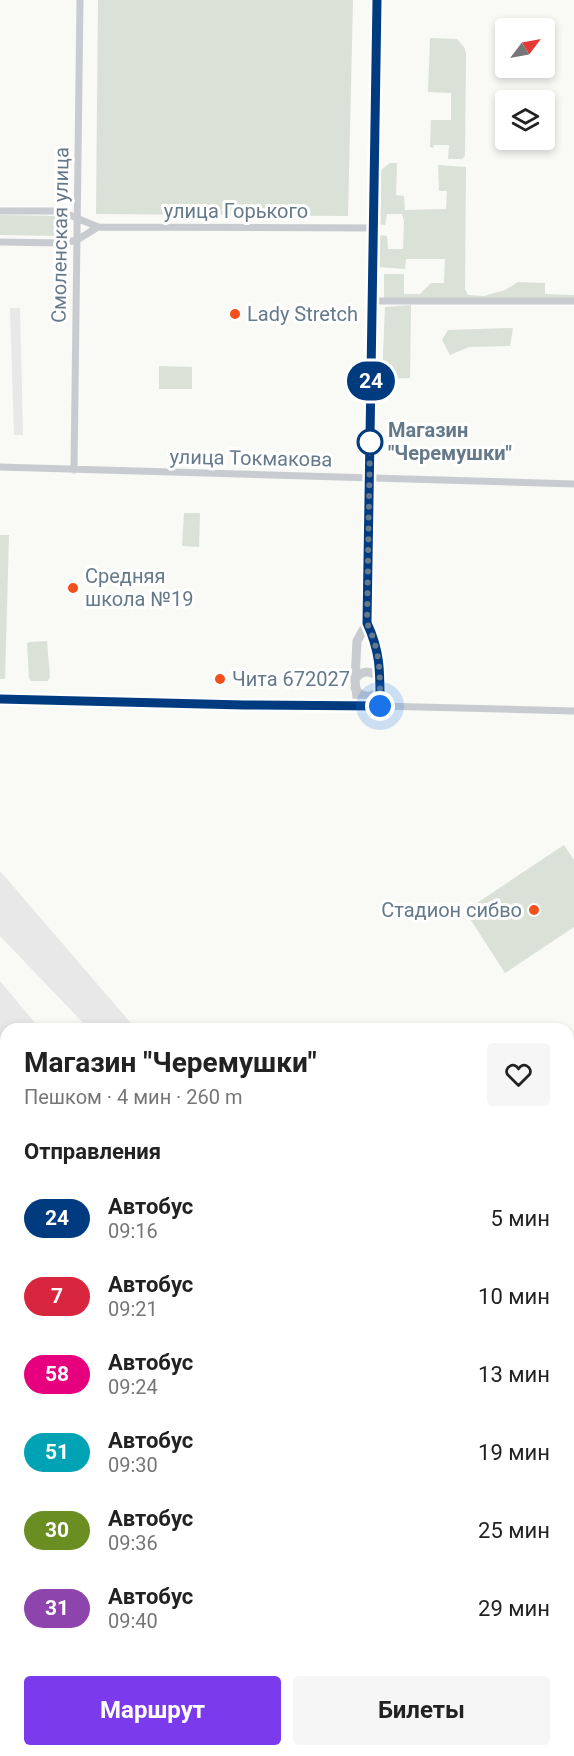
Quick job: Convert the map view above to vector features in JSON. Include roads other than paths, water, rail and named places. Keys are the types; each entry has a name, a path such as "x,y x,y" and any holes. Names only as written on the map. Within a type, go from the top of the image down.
{"street":[{"name":"Смоленская улица","path":"74,470 80,0"},
{"path":"377,0 367,623 376,644 380,706"},
{"name":"улица Горького","path":"0,211 60,211 98,227 374,228"},
{"path":"0,242 63,243 77,240 98,227"},
{"path":"373,301 574,301"},
{"name":"улица Токмакова","path":"0,467 574,484"},
{"path":"358,706 355,684 357,641 367,623"},
{"path":"355,684 360,673 365,672 374,674 380,684"},
{"path":"355,684 360,694 370,696 374,695 380,684"},
{"path":"0,699 574,711"}],"place":[{"name":"Lady Stretch","path":"235,314"},
{"name":"Магазин \"Черемушки\"","path":"370,442"},
{"name":"Средняя школа №19","path":"73,588"},
{"name":"Чита 672027","path":"220,679"},
{"name":"Стадион сибво","path":"534,910"}]}
